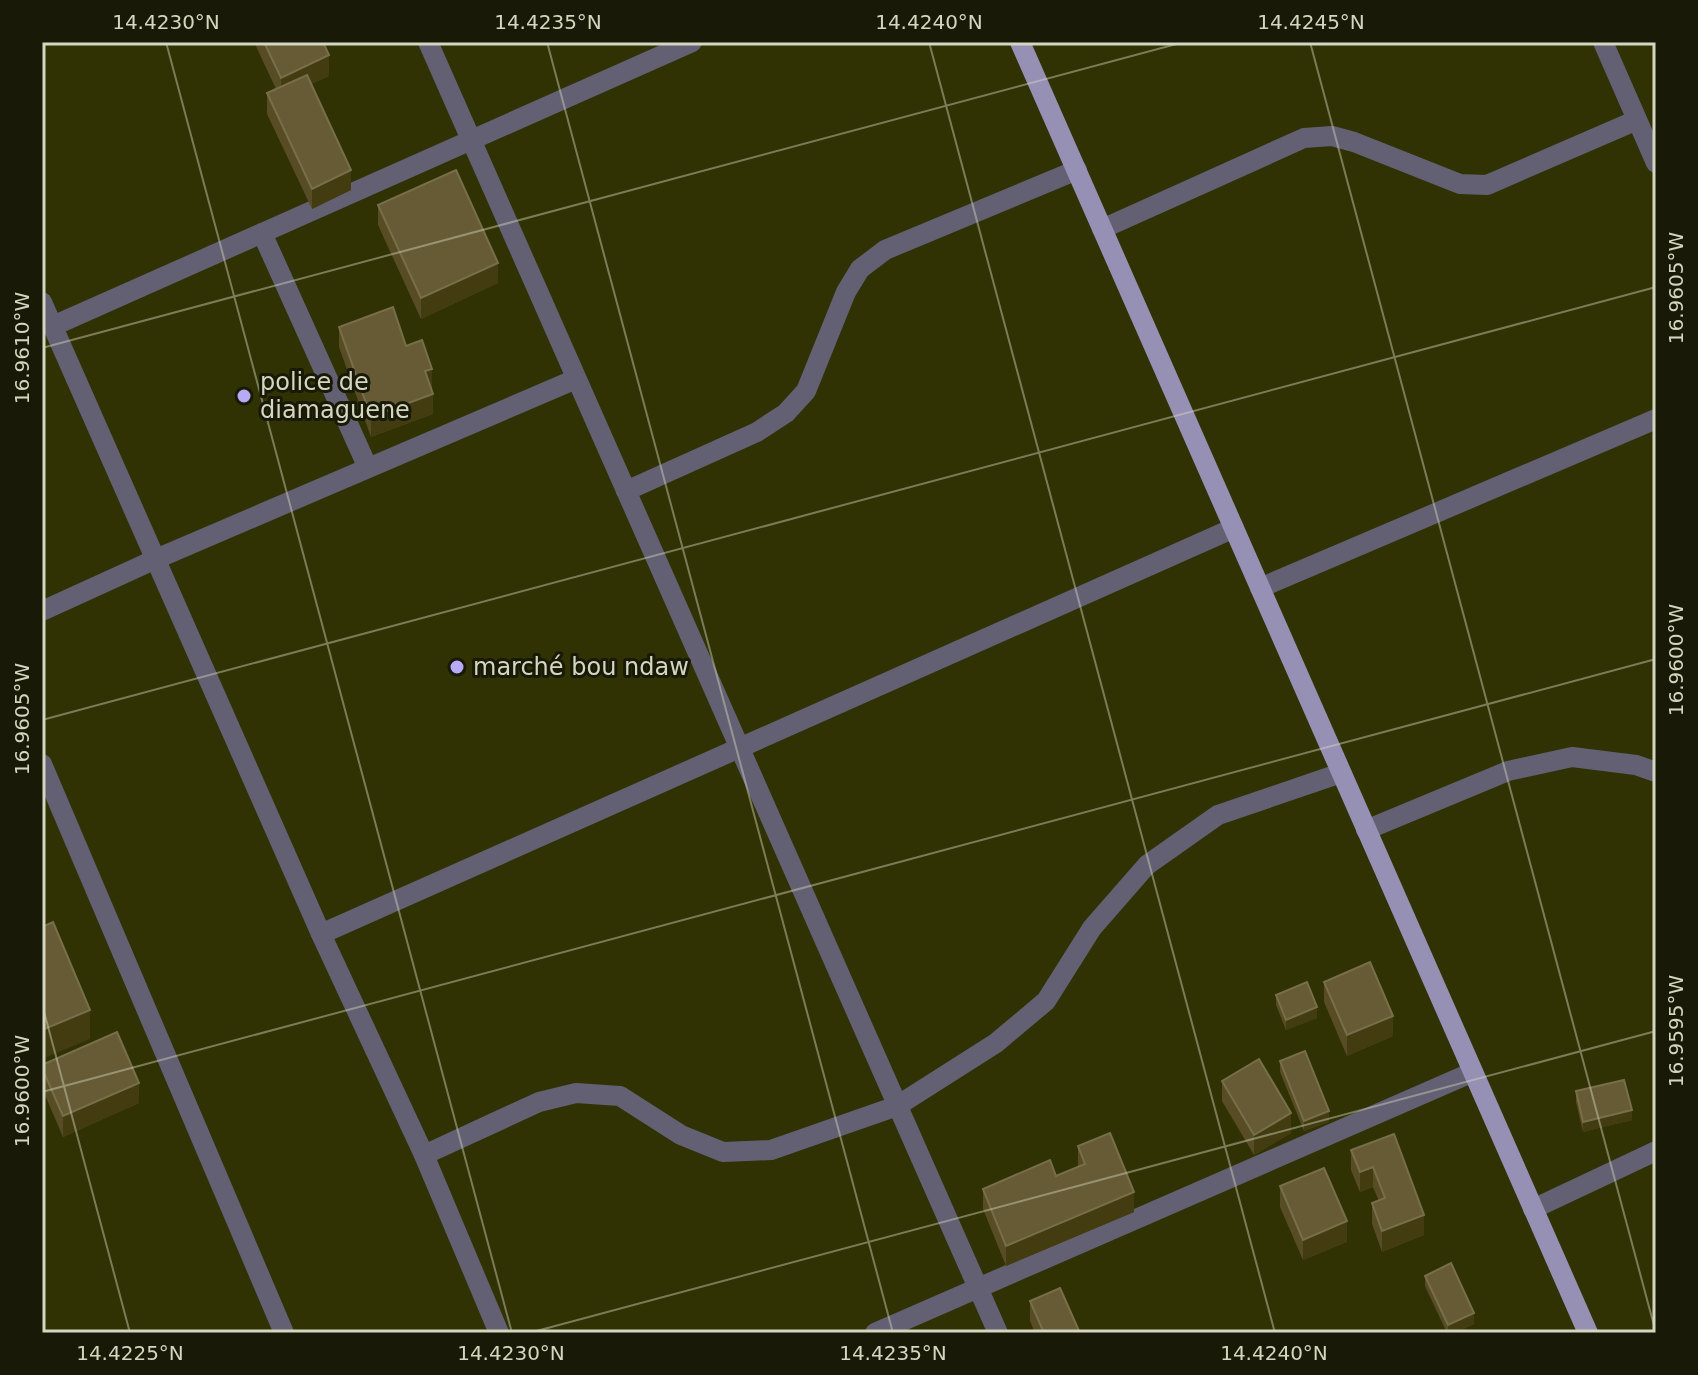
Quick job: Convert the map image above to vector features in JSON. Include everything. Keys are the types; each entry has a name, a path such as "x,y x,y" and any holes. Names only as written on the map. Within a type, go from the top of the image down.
{"main road":[{"path":"1020,42 1588,1333"}],"street":[{"path":"428,42 998,1333"},
{"path":"53,326 692,42"},
{"path":"1603,42 1656,163"},
{"path":"1102,229 1304,138 1332,136 1460,184 1487,185 1637,120"},
{"path":"626,491 757,432 786,413 806,391 846,292 860,269 885,250 1077,170"},
{"path":"262,233 368,468"},
{"path":"42,302 321,934 424,1155 499,1333"},
{"path":"42,611 576,379"},
{"path":"1260,588 1656,419"},
{"path":"321,934 1234,528"},
{"path":"1366,830 1508,771 1572,757 1636,765 1656,772"},
{"path":"42,764 284,1333"},
{"path":"424,1155 539,1102 576,1093 620,1096 681,1135 723,1152 771,1150 897,1106 996,1043 1046,1001 1092,928 1147,865 1218,815 1341,773"},
{"path":"875,1333 1473,1072"},
{"path":"1533,1209 1656,1151"}],"building":[{"path":"264,42 323,42 329,55 281,78"},
{"path":"307,75 351,170 312,189 267,93"},
{"path":"456,170 498,263 421,298 378,205"},
{"path":"393,307 406,346 422,340 432,369 425,371 433,394 371,417 339,327"},
{"path":"53,922 90,1010 42,1030 42,927"},
{"path":"1370,962 1393,1016 1347,1035 1324,982"},
{"path":"1307,982 1317,1007 1286,1020 1276,995"},
{"path":"117,1032 139,1083 63,1116 42,1065"},
{"path":"1305,1051 1329,1111 1304,1121 1280,1061"},
{"path":"1259,1059 1291,1113 1254,1135 1222,1081"},
{"path":"1624,1080 1632,1110 1583,1122 1576,1091"},
{"path":"1110,1133 1134,1192 1006,1246 983,1189 1050,1160 1056,1176 1085,1164 1078,1146"},
{"path":"1394,1134 1424,1215 1382,1231 1372,1203 1385,1198 1373,1167 1360,1172 1351,1150"},
{"path":"1324,1168 1347,1221 1303,1240 1280,1186"},
{"path":"1451,1263 1474,1313 1448,1325 1425,1276"},
{"path":"1060,1288 1080,1333 1044,1333 1030,1301"}],"place":[{"name":"police de diamaguene","path":"244,396"},
{"name":"marché bou ndaw","path":"457,667"}]}
